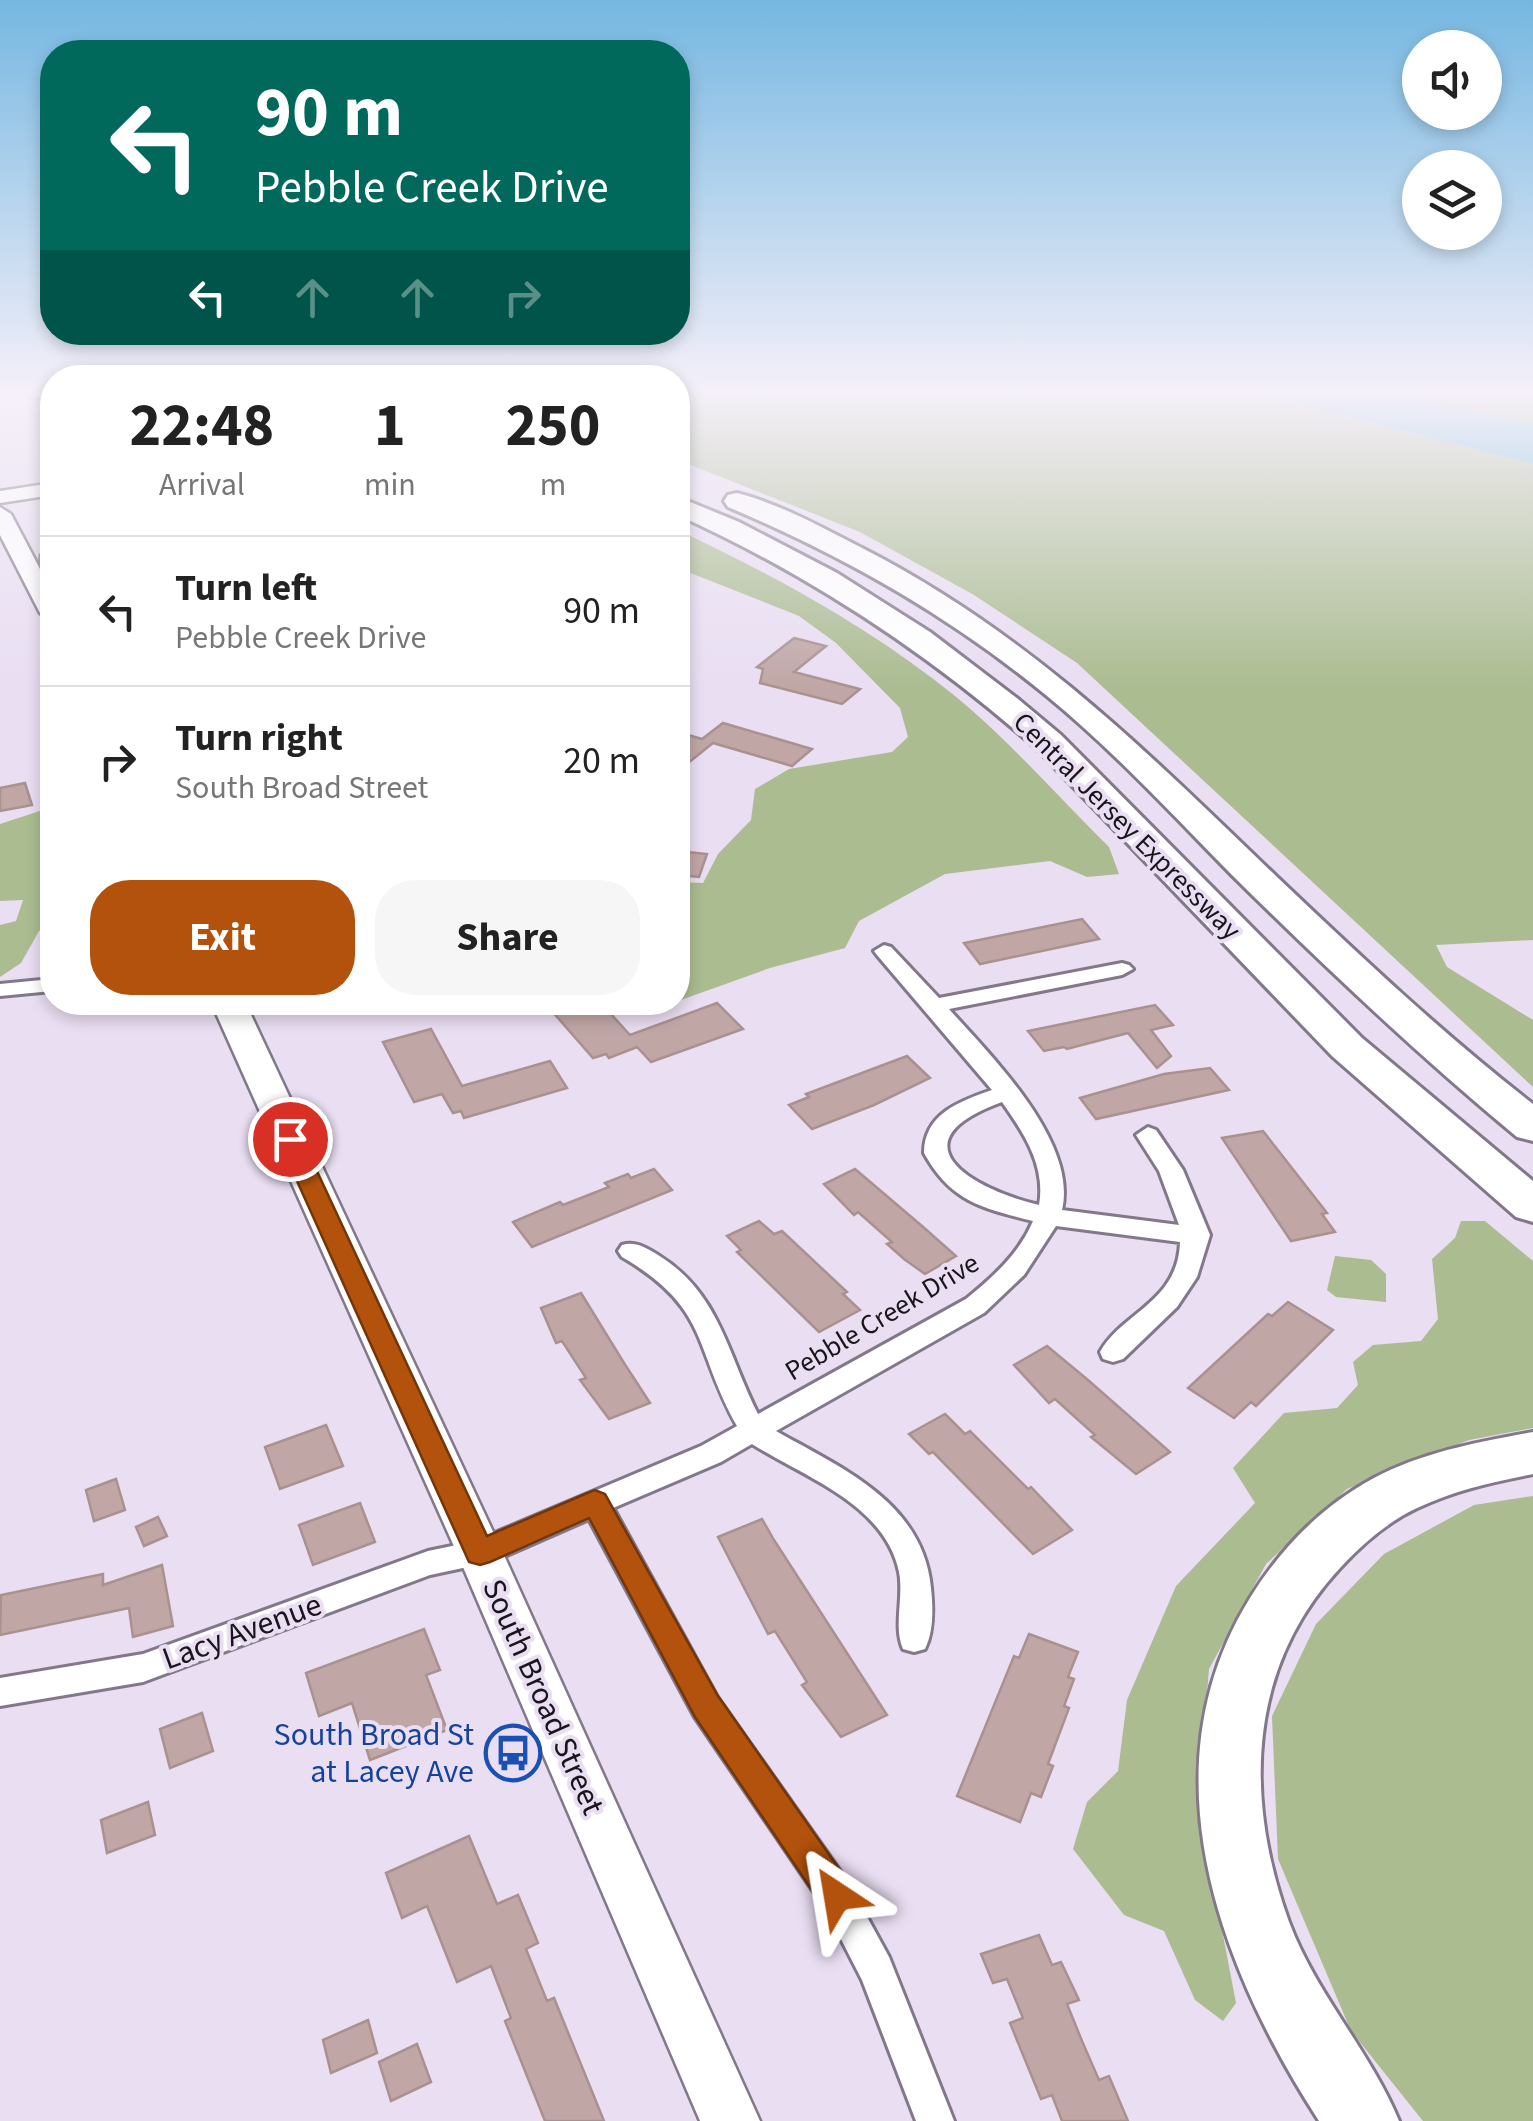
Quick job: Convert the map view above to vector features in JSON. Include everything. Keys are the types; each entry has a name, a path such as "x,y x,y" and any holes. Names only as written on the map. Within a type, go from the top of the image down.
{"highway":[{"name":"Central Jersey Expressway","path":"707,489 854,556 1008,651 1106,731 1350,968 1533,1127"},
{"name":"Central Jersey Expressway","path":"690,511 760,542 859,597 940,651 1002,700 1049,742 1347,1047 1533,1206"},
{"path":"1362,2121 1316,2054 1292,2009 1250,1906 1234,1844 1228,1775 1234,1713 1248,1658 1267,1614 1296,1571 1332,1534 1368,1507 1415,1483 1467,1465 1533,1453"}],"main road":[{"path":"0,497 40,491"},
{"path":"0,514 40,590"},
{"name":"South Broad Street","path":"234,1015 480,1553 730,2121"}],"street":[{"name":"Pebble Creek Drive","path":"480,1553 711,1454 975,1306 1029,1255 1047,1217 1055,1186 1049,1156 1006,1093 884,951"},
{"path":"933,1006 1122,969"},
{"path":"0,990 40,986"},
{"path":"1006,1093 952,1117 935,1142 936,1156 955,1182 972,1192 1047,1217 1196,1235"},
{"path":"1113,1352 1165,1307 1183,1284 1196,1235 1186,1196 1148,1136"},
{"path":"631,1251 681,1282 700,1304 753,1430 862,1493 884,1512 903,1537 916,1568 920,1605 914,1639"},
{"path":"595,1502 706,1707 837,1896 876,1970 934,2121"},
{"name":"Lacy Avenue","path":"0,1692 143,1668 428,1564 480,1553"}],"green space":[{"path":"751,489 1533,489 1533,940 1436,945 1447,967 1533,1020 1533,1087 1077,663 974,595 860,532"},
{"path":"690,536 821,605 890,648 955,696 1109,847 1119,874 1087,877 1050,861 945,874 859,921 845,948 770,968 690,997 690,882 703,883 718,854 751,820 755,789 789,769 892,752 908,737 900,708 836,643 799,616 690,573"},
{"path":"40,811 40,931 21,963 0,977 0,925 16,921 23,900 0,901 0,824"},
{"path":"1461,1221 1485,1221 1533,1261 1533,1428 1469,1440 1347,1489 1266,1564 1209,1669 1198,1804 1236,2003 1223,2021 1195,2000 1164,1931 1124,1915 1073,1849 1087,1802 1118,1771 1127,1700 1176,1586 1255,1503 1233,1468 1284,1413 1337,1408 1358,1385 1353,1362 1373,1345 1421,1341 1438,1319 1432,1259 1455,1238"},
{"path":"1335,1256 1371,1260 1386,1274 1386,1302 1336,1297 1327,1290"},
{"path":"1533,1496 1533,2121 1423,2121 1351,2031 1278,1859 1272,1716 1316,1624 1384,1554 1474,1505"}],"building":[{"path":"794,638 826,646 794,672 860,689 842,704 760,683 763,669 757,667"},
{"path":"723,723 812,749 792,766 713,743 690,761 690,736 702,739"},
{"path":"25,783 32,805 0,811 0,788"},
{"path":"690,852 707,854 699,877 690,876"},
{"path":"1082,919 1099,939 980,964 964,943"},
{"path":"717,1003 743,1029 651,1062 637,1047 609,1058 606,1054 593,1058 555,1015 612,1015 630,1035"},
{"path":"1155,1005 1173,1025 1151,1030 1171,1056 1157,1068 1128,1033 1044,1051 1028,1031"},
{"path":"431,1029 462,1086 550,1061 567,1088 464,1118 461,1111 453,1113 442,1094 414,1102 383,1042"},
{"path":"907,1056 930,1078 874,1105 812,1129 789,1105 809,1097 806,1094"},
{"path":"1210,1068 1229,1090 1096,1119 1080,1098 1164,1074"},
{"path":"1263,1131 1327,1213 1322,1214 1335,1232 1291,1241 1222,1138"},
{"path":"654,1169 672,1190 532,1247 513,1222 609,1187 605,1183 628,1174 631,1178"},
{"path":"855,1169 956,1256 925,1274 904,1259 887,1244 892,1242 858,1212 854,1215 824,1184"},
{"path":"759,1221 774,1234 782,1231 847,1292 843,1294 860,1310 819,1332 737,1252 741,1250 727,1236"},
{"path":"581,1293 650,1403 609,1419 580,1380 586,1378 562,1341 556,1343 541,1308"},
{"path":"1288,1302 1333,1330 1256,1406 1251,1402 1234,1418 1188,1388 1268,1314 1272,1316"},
{"path":"1047,1346 1170,1452 1136,1474 1091,1437 1095,1435 1055,1399 1049,1403 1014,1365"},
{"path":"945,1414 965,1434 970,1431 1072,1530 1033,1554 933,1452 929,1454 909,1434"},
{"path":"326,1425 343,1466 280,1489 265,1447"},
{"path":"116,1479 125,1510 94,1521 86,1490"},
{"path":"360,1503 375,1542 313,1565 299,1525"},
{"path":"158,1517 167,1536 144,1546 136,1527"},
{"path":"762,1519 887,1715 841,1737 802,1685 807,1682 775,1631 768,1634 718,1537"},
{"path":"162,1565 173,1626 133,1637 129,1608 0,1635 1,1595 103,1574 103,1585"},
{"path":"424,1629 440,1670 426,1675 447,1730 370,1760 352,1703 319,1716 306,1673"},
{"path":"1029,1634 1078,1652 1068,1677 1074,1679 1064,1706 1069,1708 1048,1764 1053,1766 1041,1797 1031,1793 1020,1822 957,1796 1014,1656 1019,1658"},
{"path":"202,1713 213,1751 170,1768 160,1729"},
{"path":"148,1802 155,1835 107,1853 101,1820"},
{"path":"469,1836 497,1904 518,1895 538,1943 526,1949 547,2001 554,1998 604,2121 545,2121 505,2021 511,2018 491,1966 457,1982 427,1906 402,1918 386,1873"},
{"path":"1039,1935 1052,1965 1061,1962 1079,2000 1067,2004 1099,2080 1109,2076 1128,2121 1062,2121 1052,2095 1041,2099 1010,2023 1023,2018 1007,1979 993,1983 981,1954"},
{"path":"368,2020 377,2053 331,2073 323,2040"},
{"path":"417,2044 431,2082 391,2101 379,2062"}],"place":[{"name":"South Broad St at Lacey Ave","path":"513,1753"}],"route":[{"path":"290,1139 480,1553 595,1502 706,1707 837,1896"}]}
